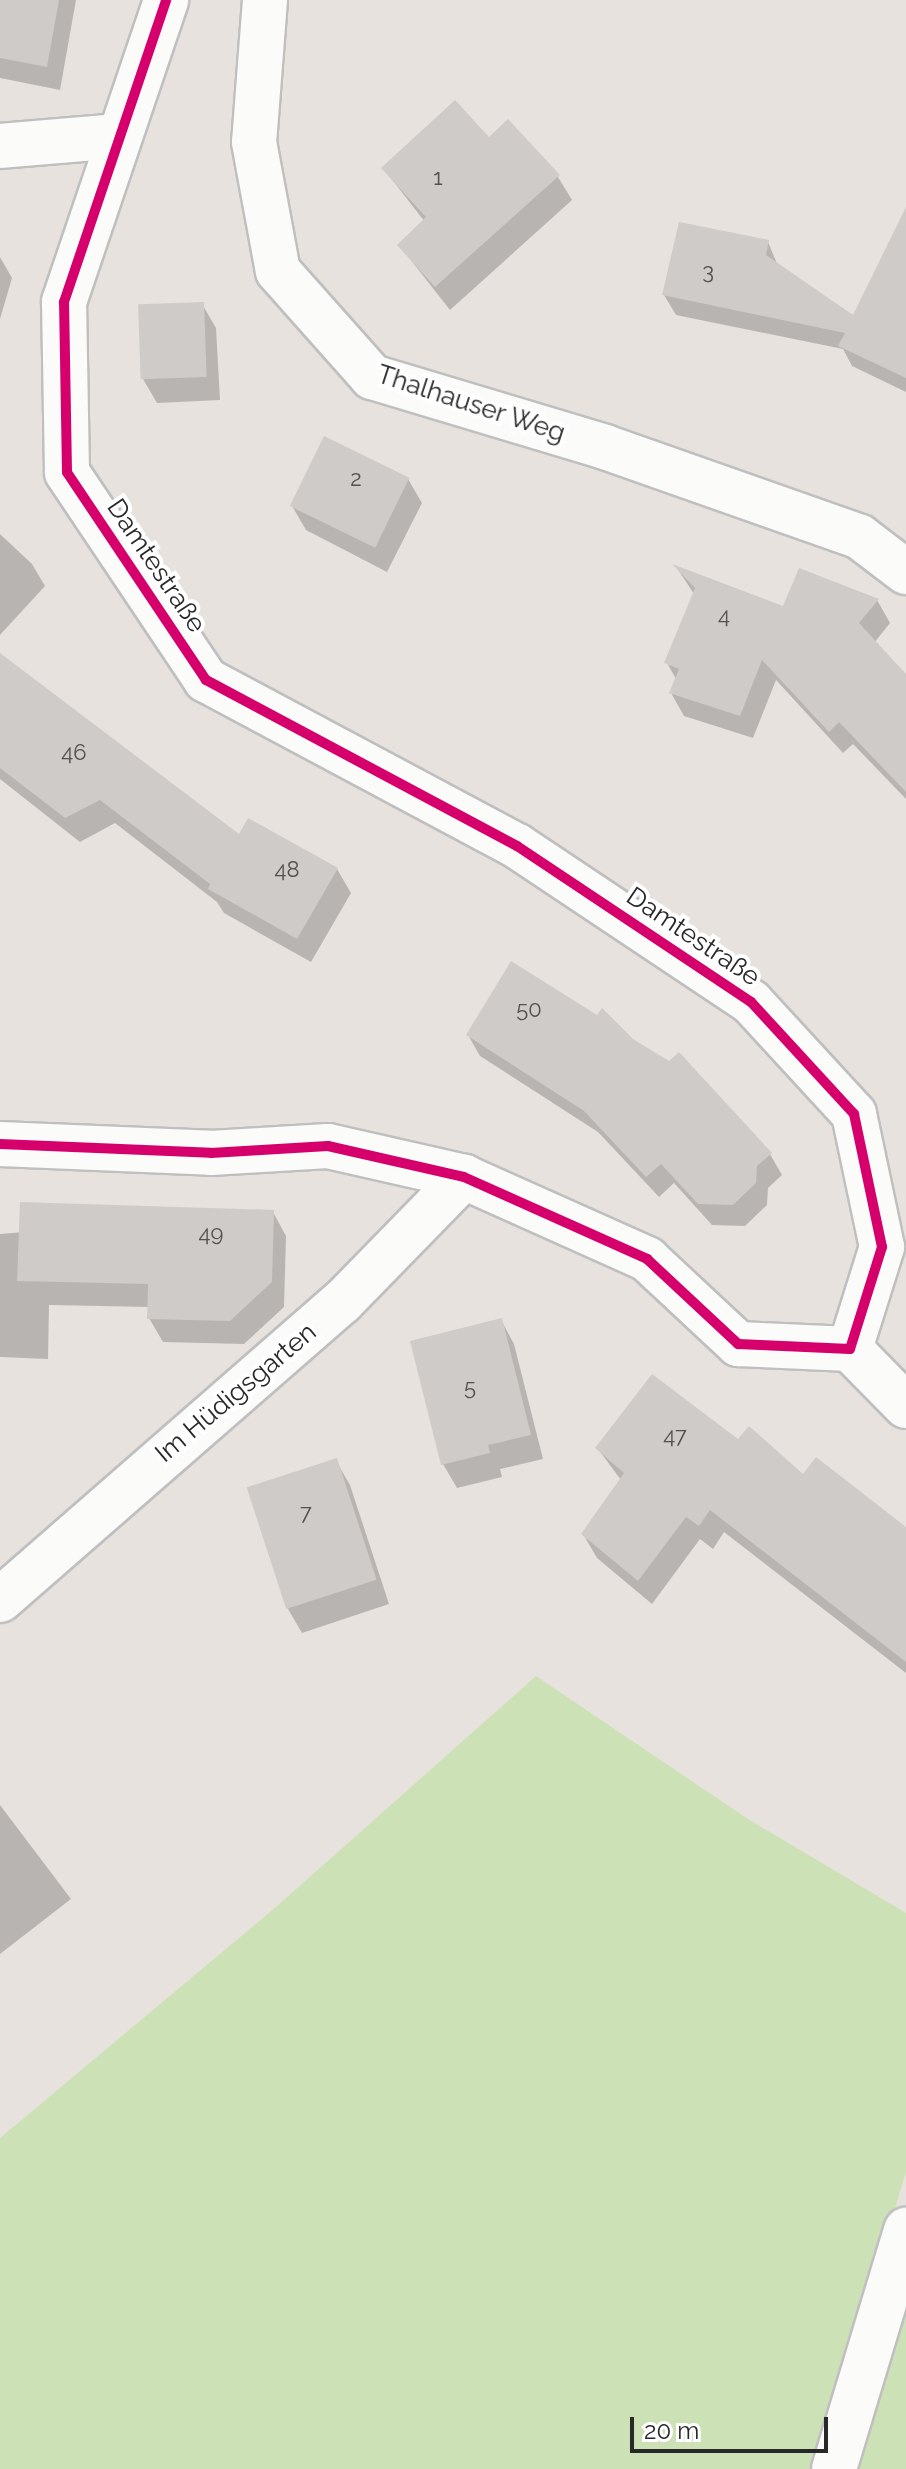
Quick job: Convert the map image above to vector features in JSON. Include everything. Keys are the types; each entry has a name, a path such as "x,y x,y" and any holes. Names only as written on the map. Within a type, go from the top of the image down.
{"street":[{"name":"Damtestraße","path":"166,0 64,302 67,472 206,680 517,846 751,1002 854,1114 882,1247 850,1349"},
{"name":"Thalhauser Weg","path":"265,0 254,142 278,271 372,377 605,447 860,537 906,572"},
{"path":"0,146 118,136"},
{"path":"0,1144 211,1153 328,1146 464,1177 647,1259 738,1344 850,1349 906,1406"},
{"name":"Im Hüdigsgarten","path":"0,1600 342,1302 464,1177"},
{"path":"834,2469 906,2230"}],"green space":[{"path":"536,1676 748,1819 906,1913 906,2172 815,2469 0,2469 0,2138 276,1907"},
{"path":"906,2280 906,2469 846,2469"}],"building":[{"path":"0,0 59,0 47,67 0,58"},
{"path":"455,100 489,137 508,119 560,175 435,287 397,245 426,217 381,168"},
{"path":"906,207 906,378 838,346 845,333 662,295 679,222 769,240 766,255 853,315"},
{"path":"204,302 207,377 141,379 138,304"},
{"path":"324,436 409,478 375,548 290,506"},
{"path":"672,564 783,606 799,568 879,599 859,623 906,674 906,792 839,722 829,732 762,660 740,716 669,693 679,669 664,663 695,588"},
{"path":"0,653 239,834 248,818 338,868 297,939 208,889 210,884 100,800 65,818 0,768"},
{"path":"511,961 597,1015 602,1008 633,1039 669,1061 679,1052 772,1153 757,1166 756,1183 733,1205 698,1204 661,1164 646,1177 584,1111 466,1035"},
{"path":"20,1202 274,1210 272,1282 230,1321 147,1319 148,1284 17,1281"},
{"path":"502,1318 531,1435 488,1445 490,1453 441,1465 410,1341"},
{"path":"652,1374 738,1439 749,1426 803,1474 816,1457 906,1527 906,1662 710,1510 699,1526 686,1517 638,1581 581,1534 624,1473 595,1448"},
{"path":"337,1458 377,1580 286,1609 247,1487"}],"cycle path":[{"path":"0,1144 211,1153 328,1146 464,1177 647,1259 738,1344 850,1349 882,1247 854,1114 751,1002 517,846 206,680 67,472 64,302 166,0"}]}
